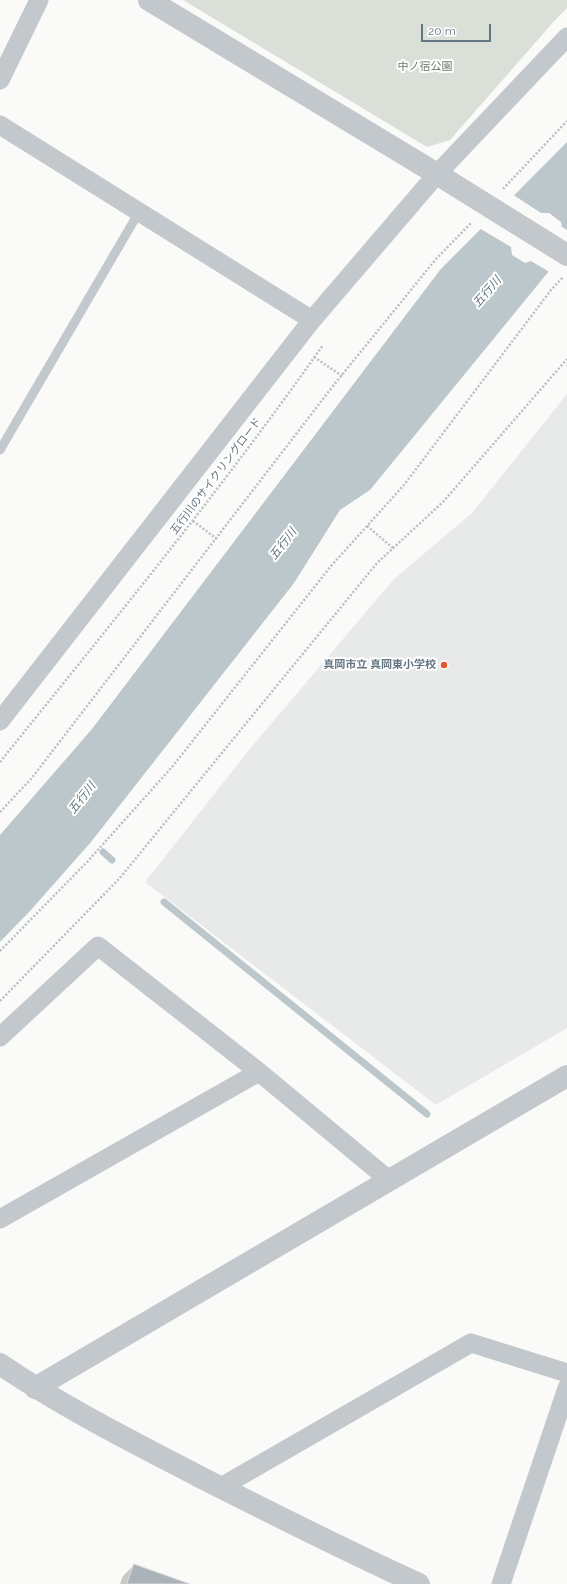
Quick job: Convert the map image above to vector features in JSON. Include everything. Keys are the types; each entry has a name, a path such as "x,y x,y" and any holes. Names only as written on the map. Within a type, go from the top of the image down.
{"street":[{"path":"0,80 39,0"},
{"path":"149,0 460,188 567,255"},
{"path":"0,721 312,320 437,174 567,37"},
{"path":"0,125 312,320"},
{"path":"0,1037 98,946 259,1072 389,1180"},
{"path":"0,1219 259,1072"},
{"path":"35,1388 389,1180 564,1083"},
{"path":"221,1487 471,1343 567,1373"},
{"path":"0,1364 35,1388 93,1422 279,1518 419,1584"},
{"path":"501,1584 567,1388"}],"lane":[{"path":"0,450 139,212"}],"path":[{"path":"502,190 567,121"},
{"path":"0,812 31,779 342,376 436,259 474,219"},
{"path":"0,951 88,861 172,767 330,566 404,485 551,290 567,272"},
{"name":"五行川のサイクリングロード","path":"0,762 193,521 327,338"},
{"path":"314,357 342,376"},
{"path":"0,1001 119,879 377,564 443,502 567,359"},
{"path":"193,521 216,539"},
{"path":"367,526 393,548"}],"shaded area":[{"name":"真岡市立 真岡東小学校","path":"567,394 567,1028 436,1105 145,882 249,750 393,580 472,513"}],"green space":[{"name":"中ノ宿公園","path":"183,0 567,0 567,8 450,140 427,147"}],"water":[{"name":"五行川","path":"567,142 567,249 370,490 340,510 294,583 91,842 30,911 0,942 0,835 92,729 440,270"}],"pier":[{"path":"512,194 541,213 549,213 561,222 562,227 567,230 567,253 551,273 531,261 525,263 512,255 511,247 479,228"}],"building":[{"path":"134,1564 190,1584 127,1584"}],"waterway":[{"path":"103,852 112,860"},
{"path":"164,902 427,1114"}],"place":[{"name":"真岡市立 真岡東小学校","path":"444,665"}]}
